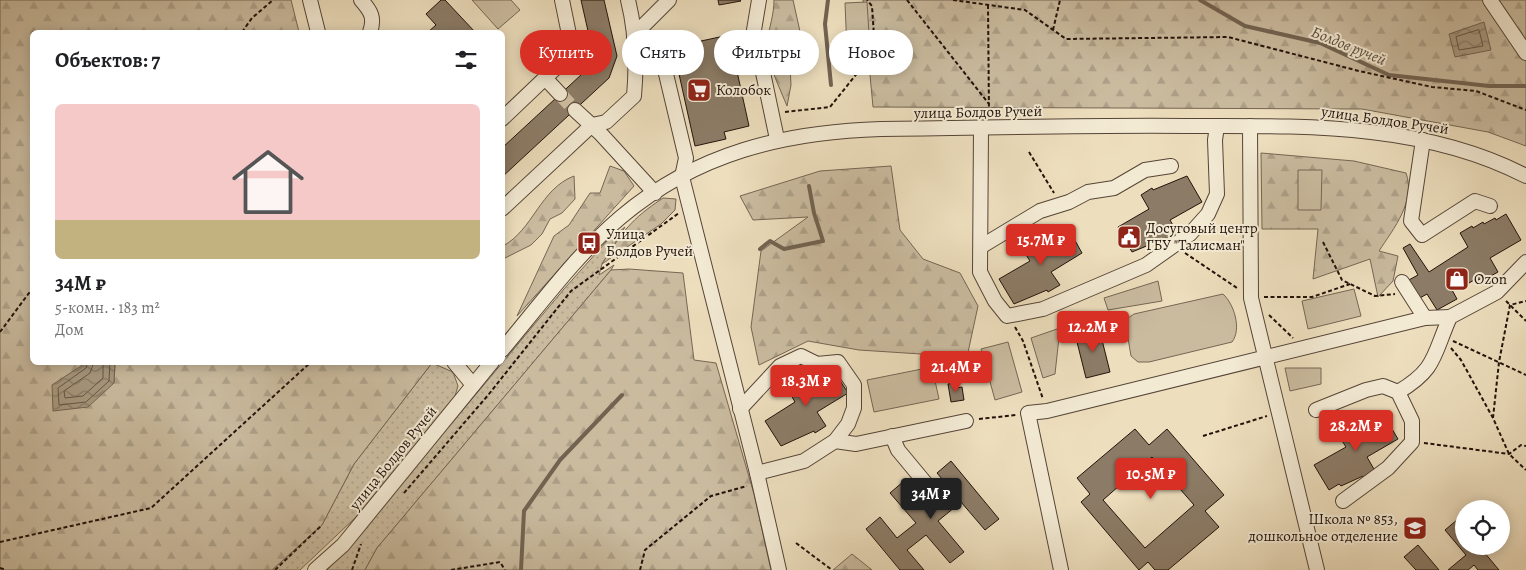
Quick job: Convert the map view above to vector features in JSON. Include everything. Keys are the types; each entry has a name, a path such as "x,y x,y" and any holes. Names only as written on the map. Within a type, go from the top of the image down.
{"street":[{"path":"310,0 318,30"},
{"path":"361,0 370,11 373,21 371,30"},
{"path":"505,116 564,60 572,49 562,0"},
{"path":"628,0 634,30"},
{"path":"639,30 669,0"},
{"path":"759,0 754,30 777,139"},
{"path":"1490,0 1526,53"},
{"path":"505,206 592,125 606,122 634,96 637,75"},
{"path":"666,75 686,158 682,177 758,477 779,570"},
{"path":"545,78 560,94"},
{"path":"575,110 592,125 654,193"},
{"path":"985,128 980,272 995,301 1009,316 1043,309 1146,265 1190,234 1208,214 1217,194 1215,140 1217,126"},
{"path":"1250,126 1252,298 1317,570"},
{"name":"улица Болдов Ручей","path":"505,347 592,246 621,218 654,193 682,177 723,158 777,139 842,130 1312,126 1423,140 1475,153 1526,176"},
{"path":"1423,140 1411,221 1422,235 1475,201 1490,206"},
{"path":"982,246 1040,211 1069,202 1088,192 1114,188 1145,170 1171,166"},
{"path":"1061,570 1028,413 1047,411 1425,318 1450,317 1498,292 1526,262"},
{"path":"1405,287 1425,318"},
{"path":"1398,392 1429,368 1437,354 1450,317"},
{"path":"740,409 780,366 801,356 817,364 838,362 854,384 854,408 848,424 835,441 804,461 758,477"},
{"path":"456,365 473,385"},
{"name":"улица Болдов Ручей","path":"315,570 343,545 490,365"},
{"path":"1316,410 1366,390 1383,386 1398,392 1412,421 1412,442 1388,468 1343,502"},
{"path":"835,441 856,444 966,421"},
{"path":"892,436 898,450 936,497"}],"path":[{"path":"243,30 252,18 273,0"},
{"path":"771,114 830,107 875,51 872,6 867,0"},
{"path":"907,0 989,104"},
{"path":"953,0 1025,10 1066,39 1228,37 1404,82 1432,88 1476,91 1526,110"},
{"path":"1053,30 1060,0"},
{"path":"985,128 989,104 988,5"},
{"path":"1029,152 1055,195"},
{"path":"400,497 489,394 571,291 672,220 689,204"},
{"path":"1323,242 1342,280 1375,296 1405,287"},
{"path":"1252,298 1312,297 1350,284"},
{"path":"0,332 30,292"},
{"path":"1498,292 1526,322"},
{"path":"1510,305 1526,301"},
{"path":"1493,418 1499,362 1510,305"},
{"path":"1009,316 1023,341 1047,411"},
{"path":"1442,336 1526,374"},
{"path":"1442,336 1461,360 1493,418 1509,454 1526,470"},
{"path":"0,542 151,508 308,365"},
{"path":"1203,436 1278,412"},
{"path":"966,421 1028,413"},
{"path":"1412,442 1509,454 1521,445 1526,446"},
{"path":"640,570 645,550 711,496 758,477"},
{"path":"275,570 322,525"},
{"path":"352,570 362,541"},
{"path":"796,543 832,570"},
{"path":"451,570 500,562 505,570"},
{"path":"0,568 6,570"}],"green space":[{"path":"0,0 291,0 298,30 30,30 30,365 86,365 114,383 115,365 430,365 354,464 322,525 272,570 0,570"},
{"path":"472,0 511,0 520,10 498,29"},
{"path":"774,0 793,0 800,30 769,30"},
{"path":"863,0 1526,0 1526,146 1488,132 1362,109 873,107 870,75 913,75 913,30 866,30"},
{"path":"867,2 869,30 846,30 845,3"},
{"path":"774,75 790,75 791,85 787,106"},
{"path":"1261,153 1354,161 1406,173 1408,194 1406,204 1397,224 1379,251 1398,256 1393,281 1378,297 1370,259 1313,279 1318,229 1262,229"},
{"path":"610,166 624,171 634,186 517,316 554,236 569,225 590,193 600,193"},
{"path":"891,166 900,230 923,259 960,273 978,306 967,357 859,350 808,341 759,365 751,327 761,251 808,217 753,220 740,196 820,171"},
{"path":"1298,170 1322,170 1321,210 1298,210"},
{"path":"574,176 575,199 562,213 550,219 542,234 531,245 505,258 505,245 522,230 553,190 562,182"},
{"path":"663,198 676,199 675,210 661,224 602,264 628,227 642,213"},
{"path":"625,227 602,264 599,275 614,265 611,270 377,548 365,570 327,570 500,365 505,365 505,360 607,241"},
{"path":"629,269 683,273 694,360 716,363 754,494 771,570 365,570 377,548 611,270"},
{"path":"1158,281 1162,301 1108,310 1104,298"},
{"path":"1354,289 1361,316 1308,329 1302,301"},
{"path":"1223,294 1227,298 1235,317 1236,330 1232,342 1149,362 1138,362 1131,356 1125,320 1134,314"},
{"path":"1060,328 1055,374 1043,378 1031,338"},
{"path":"1008,342 1022,392 995,400 981,349"},
{"path":"430,365 437,365 453,372 458,386 455,396 356,517 300,570 272,570 322,525 354,464"},
{"path":"932,367 939,399 874,412 867,380"},
{"path":"1285,368 1321,368 1321,384 1290,391"},
{"path":"852,554 872,570 833,570"}],"water":[{"path":"1484,22 1491,50 1455,57 1449,34"},
{"path":"82,365 115,365 114,383 88,407 53,411 52,385"}],"building":[{"path":"441,0 445,0 473,30 430,30 436,25 426,14"},
{"path":"581,0 604,0 611,30 588,30"},
{"path":"718,0 740,0 741,1 719,5"},
{"path":"612,34 617,56 612,70"},
{"path":"714,38 714,75 738,75 749,126 724,132 726,139 695,146 679,75 704,75 704,40"},
{"path":"581,75 610,75 505,174 505,145"},
{"path":"1187,176 1202,202 1170,220 1178,234 1167,240 1166,238 1132,252 1118,227 1149,209 1141,195 1152,188 1153,190"},
{"path":"1506,214 1521,240 1490,258 1498,272 1487,278 1485,276 1475,282 1474,280 1464,286 1462,284 1452,290 1457,299 1437,310 1427,294 1418,299 1407,281 1418,275 1403,248 1410,244 1429,272 1468,247 1460,233 1472,226 1473,228 1495,218 1496,220"},
{"path":"1068,228 1082,253 1051,272 1060,285 1048,292 1047,290 1014,304 999,279 1030,261 1021,247 1033,240 1034,242 1045,236 1046,238"},
{"path":"1099,328 1110,372 1086,378 1075,334"},
{"path":"832,368 848,393 817,412 826,426 815,433 814,431 781,446 765,421 795,402 787,388 798,381 799,383"},
{"path":"955,383 956,388 962,387 964,400 951,402 948,384"},
{"path":"1383,414 1398,439 1367,457 1375,471 1364,478 1363,476 1341,486 1339,484 1329,490 1314,465 1346,447 1337,433 1349,426 1350,428 1372,418 1373,420"},
{"path":"1135,429 1149,445 1167,429 1224,495 1205,511 1219,527 1168,570 1155,570 1148,562 1139,570 1081,502 1090,494 1077,478","holes":["1152,457 1194,505 1145,548 1103,500"]},
{"path":"951,461 999,519 985,530 961,502 938,521 964,552 950,563 926,535 907,550 924,570 900,570 866,529 880,517 897,538 916,523 890,493 904,481 930,511 953,492 937,473"},
{"path":"1455,522 1455,542 1445,530"},
{"path":"1418,545 1439,570 1416,570 1404,557"},
{"path":"1466,555 1486,555 1499,570 1478,570 1474,565 1468,570 1448,570"}],"waterway":[{"name":"Болдов ручей","path":"828,0 825,24 831,85"},
{"name":"Болдов ручей","path":"1200,0 1245,26 1320,43 1389,75 1489,86 1526,86"},
{"name":"Болдов ручей","path":"760,249 770,241 784,249 823,241 814,213 809,186"},
{"path":"521,570 524,511 560,460 622,395"}],"tunnel":[{"path":"560,94 575,110"}],"place":[{"name":"Колобок","path":"699,90"},
{"name":"Досуговый центр ГБУ \"Талисман\"","path":"1129,237"},
{"name":"Улица Болдов Ручей","path":"589,243"},
{"name":"Ozon","path":"1457,279"},
{"name":"Школа № 853, дошкольное отделение","path":"1415,528"}]}
